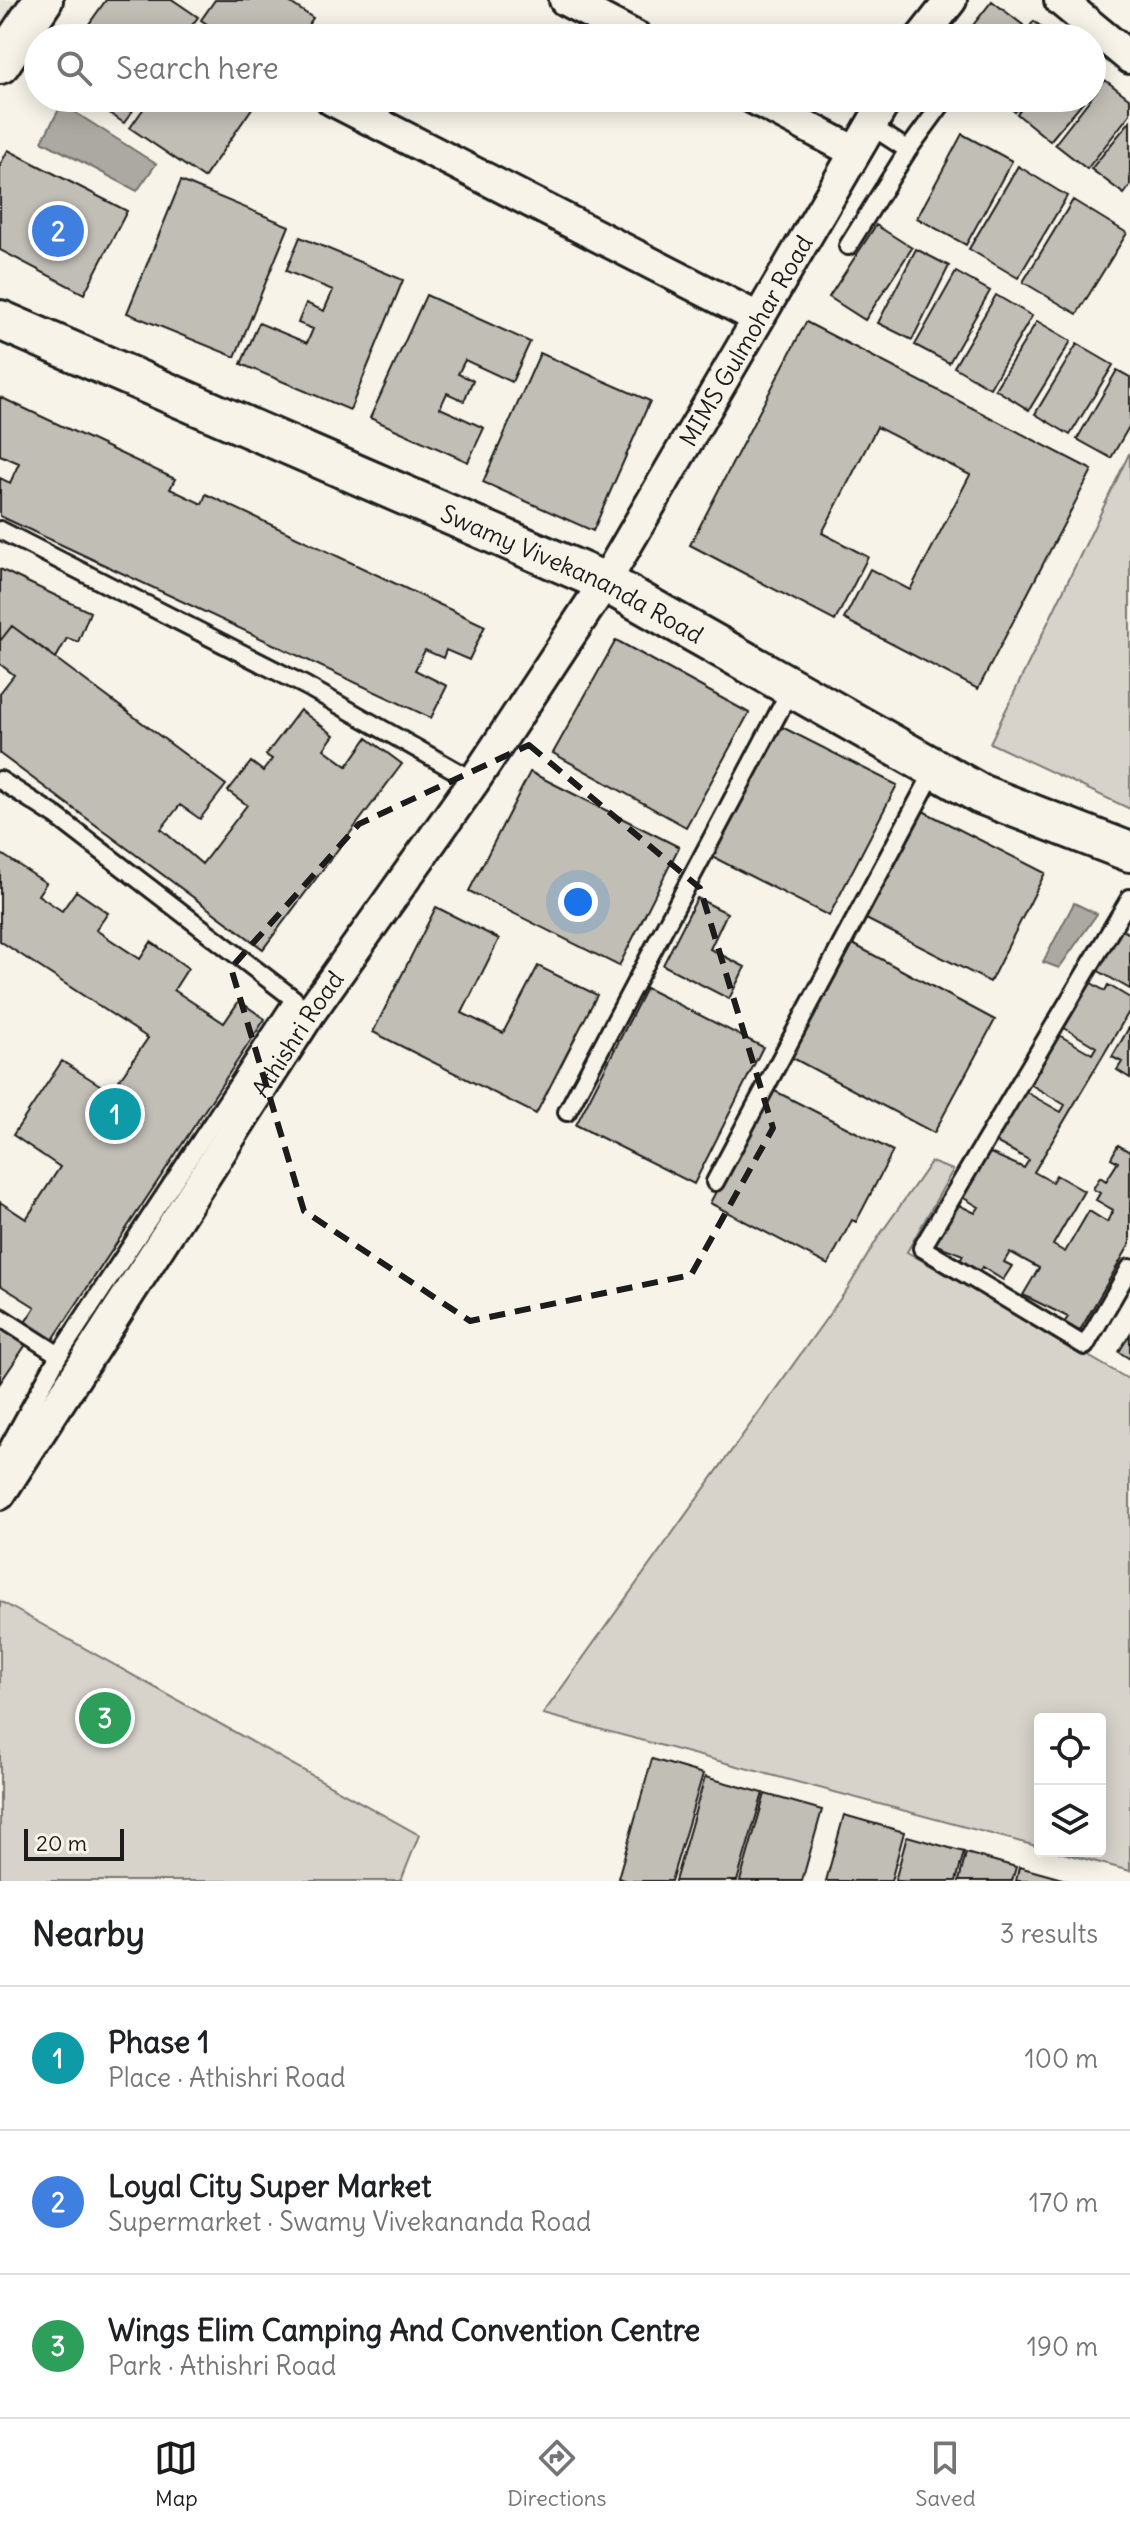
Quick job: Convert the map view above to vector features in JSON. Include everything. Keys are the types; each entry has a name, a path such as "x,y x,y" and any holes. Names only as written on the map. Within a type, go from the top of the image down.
{"street":[{"path":"27,24 43,0"},
{"path":"565,0 611,24"},
{"path":"932,24 951,0"},
{"path":"1060,0 1089,24"},
{"path":"0,64 24,28"},
{"path":"1106,38 1130,58"},
{"path":"355,112 758,318"},
{"path":"779,112 855,152"},
{"name":"MIMS Gulmohar Road","path":"605,582 879,112"},
{"name":"Swamy Vivekananda Road","path":"0,320 605,582 980,794 1130,852"},
{"name":"Athishri Road","path":"0,1494 311,1011 474,781 605,582"}],"lane":[{"path":"848,246 908,150 936,112"},
{"path":"871,126 908,150"},
{"path":"0,530 306,686 474,781"},
{"path":"567,1112 792,687"},
{"path":"715,1182 935,769"},
{"path":"0,780 56,816 294,999 59,1355 0,1462"},
{"path":"1130,898 922,1248 1085,1346 1130,1268"},
{"path":"0,1317 59,1355"}],"highlighted area":[{"path":"529,745 700,888 773,1128 691,1275 470,1321 304,1211 231,968 359,824"}],"shaded area":[{"path":"0,0 20,0 0,30"},
{"path":"58,112 75,112 156,164 137,191 42,141"},
{"path":"1130,452 1130,809 990,743"},
{"path":"1074,903 1097,914 1059,968 1043,962"},
{"path":"931,1162 953,1170 907,1252 1130,1380 1130,1871 1078,1857 1106,1857 1106,1713 1034,1713 1034,1845 543,1714 848,1288 879,1236"},
{"path":"0,1601 419,1835 401,1881 0,1881"}],"building":[{"path":"106,0 173,0 198,17 193,24 89,24"},
{"path":"215,0 286,0 313,18 309,24 207,24 201,20"},
{"path":"992,1 1022,24 974,24"},
{"path":"1106,81 1130,99 1130,114 1087,169 1055,144 1080,112 1106,112"},
{"path":"108,112 132,112 124,123"},
{"path":"141,112 249,112 204,178 130,128"},
{"path":"1019,112 1074,112 1050,141 1017,114"},
{"path":"1130,121 1130,186 1124,194 1091,169"},
{"path":"962,134 1012,161 966,245 917,218"},
{"path":"8,150 127,211 84,294 0,250 0,165"},
{"path":"1018,166 1067,196 1018,278 969,249"},
{"path":"181,181 289,226 235,357 127,313"},
{"path":"1073,200 1127,233 1077,314 1023,282"},
{"path":"876,225 912,248 865,320 829,297"},
{"path":"300,237 403,280 350,410 241,364 259,323 307,343 313,329 298,323 306,303 324,311 333,290 286,271"},
{"path":"916,249 949,266 912,340 878,323"},
{"path":"956,272 990,291 949,363 915,345"},
{"path":"426,295 530,342 512,382 465,360 458,374 473,380 464,401 447,393 440,408 484,428 468,462 370,418"},
{"path":"996,295 1032,316 990,388 954,367"},
{"path":"1037,321 1071,341 1029,410 995,389"},
{"path":"806,322 1092,470 978,689 844,619 870,569 910,590 970,475 877,427 822,533 868,557 835,621 690,545"},
{"path":"1077,344 1113,365 1070,435 1035,414"},
{"path":"540,353 650,401 593,531 483,482"},
{"path":"1117,370 1130,377 1130,425 1111,458 1077,439"},
{"path":"0,397 175,479 170,489 202,504 206,494 485,626 469,660 446,650 443,658 425,650 415,670 447,686 431,718 0,516 0,478 10,483 19,463 0,455"},
{"path":"0,569 90,612 78,642 67,638 56,658 12,626 0,641"},
{"path":"12,626 226,785 200,819 180,805 161,829 202,864 247,805 228,791 251,762 263,771 272,759 266,755 300,710 334,735 324,749 347,766 367,738 402,764 263,949 0,754 0,693 14,675 0,664 0,641"},
{"path":"616,640 749,713 686,827 553,753"},
{"path":"780,726 897,785 829,916 713,857"},
{"path":"530,772 679,847 619,966 469,891"},
{"path":"919,809 1045,873 990,982 864,918"},
{"path":"0,853 46,883 38,895 62,911 76,891 108,913 96,930 140,959 151,942 188,968 174,990 224,1023 239,1001 265,1019 52,1341 24,1324 35,1307 0,1285 0,1202 26,1219 60,1167 13,1135 62,1061 111,1092 148,1038 0,941"},
{"path":"697,898 727,913 710,949 745,967 729,999 663,965"},
{"path":"436,907 499,939 462,1013 503,1033 538,966 597,995 536,1114 373,1032"},
{"path":"1119,928 1130,934 1130,989 1095,969"},
{"path":"851,943 995,1020 934,1133 789,1056"},
{"path":"1088,981 1105,991 1108,985 1130,998 1130,1010 1034,1172 1052,1182 1056,1175 1084,1191 1053,1245 1065,1252 1089,1211 1107,1222 1113,1210 1096,1200 1100,1193 1093,1189 1100,1177 1106,1181 1118,1162 1111,1158 1118,1145 1130,1152 1130,1244 1079,1332 1064,1323 1068,1317 1023,1295 1039,1268 1010,1252 1004,1262 1012,1266 1003,1280 982,1267 979,1272 960,1261 963,1255 934,1244 957,1204 975,1213 979,1207 962,1197 988,1152 1024,1168 1029,1160 994,1141 1024,1091 1061,1112 1065,1105 1028,1083 1057,1034 1092,1054 1096,1047 1061,1026"},
{"path":"646,988 763,1047 694,1184 576,1125"},
{"path":"1130,1026 1130,1078 1117,1070 1122,1062 1112,1057"},
{"path":"769,1088 893,1151 856,1222 852,1220 828,1265 710,1203"},
{"path":"0,1325 27,1343 0,1383"},
{"path":"1130,1334 1130,1359 1119,1352"},
{"path":"652,1759 703,1774 671,1881 628,1881 618,1878"},
{"path":"705,1777 763,1793 737,1881 675,1881"},
{"path":"765,1794 822,1810 802,1881 740,1881"},
{"path":"844,1815 904,1832 891,1881 826,1881"},
{"path":"907,1836 964,1852 956,1881 895,1881"},
{"path":"966,1853 1016,1867 1012,1881 959,1881"},
{"path":"1019,1867 1066,1880 1016,1881"}],"place":[{"name":"Loyal City Super Market","path":"58,231"},
{"name":"Phase 1","path":"115,1114"},
{"name":"Wings Elim Camping And Convention Centre","path":"105,1718"}]}
